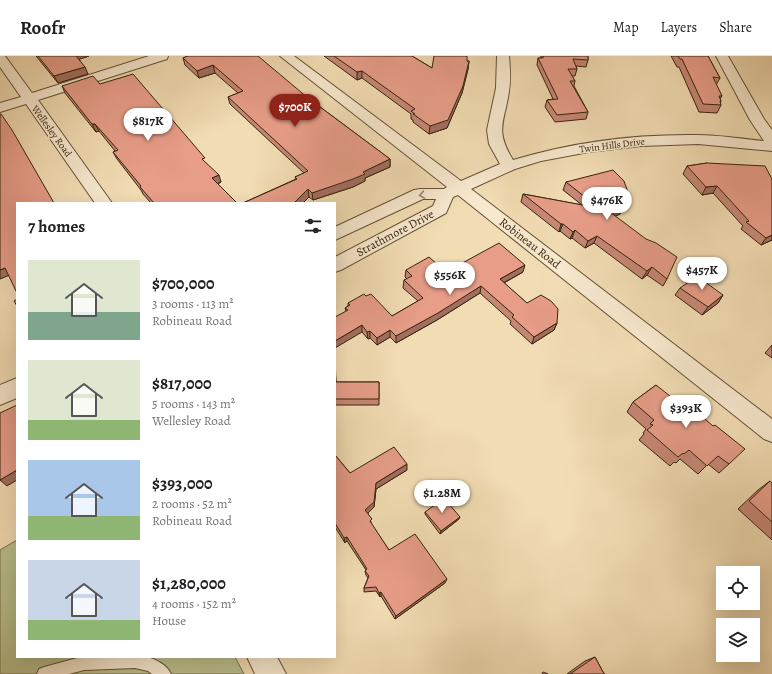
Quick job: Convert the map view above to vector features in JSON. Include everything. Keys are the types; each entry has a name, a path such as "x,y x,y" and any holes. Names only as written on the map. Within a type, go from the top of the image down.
{"street":[{"path":"0,108 162,56"},
{"name":"Robineau Road","path":"286,56 452,191 772,432"},
{"path":"503,56 502,93 493,128 494,139 509,166"},
{"path":"722,56 757,120 772,141"},
{"name":"Wellesley Road","path":"0,58 103,202"},
{"name":"Twin Hills Drive","path":"452,191 509,166 538,157 589,147 641,141 698,139 772,146"},
{"name":"Strathmore Drive","path":"336,234 420,194 452,191"},
{"name":"Strathmore Drive","path":"336,264 440,209 452,191"},
{"path":"0,396 16,388"},
{"path":"262,658 271,674"}],"lane":[{"path":"44,674 84,663 135,661 151,665 164,674"}],"green space":[{"path":"16,541 16,658 236,658 244,674 0,674 0,550"}],"building":[{"path":"38,56 76,56 85,67 54,76"},
{"path":"188,56 258,56 308,98 390,159 363,172 365,174 353,179 312,193 308,189 295,202 245,202 297,179 295,177 308,171 228,97 243,91 213,65 197,71 183,58"},
{"path":"334,56 412,56 432,68 434,56 467,56 467,61 469,61 463,86 448,120 430,126 413,114 415,114 411,111 415,109 362,71 357,72"},
{"path":"543,56 588,56 588,60 573,59 577,69 568,69 575,81 570,81 588,112 557,115 547,100 558,99 538,58 543,58"},
{"path":"678,56 708,56 720,78 713,77 722,96 719,96 721,105 703,104 682,59"},
{"path":"133,74 205,158 202,159 219,175 212,178 236,202 153,202 113,152 118,150 95,124 92,124 62,86 93,76 100,84"},
{"path":"1,114 12,130 53,202 16,202 16,291 5,268 0,270"},
{"path":"707,163 765,166 772,179 772,235 766,238 746,222 749,221 717,186 706,187 687,166"},
{"path":"613,170 624,181 629,195 615,199 623,206 610,212 646,239 656,243 677,257 667,279 652,267 647,271 597,236 588,241 575,230 573,232 561,224 523,194 599,208 566,182"},
{"path":"499,243 525,265 500,279 527,303 541,295 551,301 558,309 557,323 534,337 512,317 514,315 481,286 438,313 396,336 390,330 377,338 370,331 367,332 362,325 336,340 336,316 348,310 345,308 350,305 348,303 364,294 366,296 371,294 392,316 423,298 404,280 412,276 406,270 429,257 446,272"},
{"path":"697,276 723,295 708,307 680,288"},
{"path":"336,382 379,382 379,399 336,399"},
{"path":"656,385 694,415 697,412 713,426 715,425 745,449 729,464 718,456 707,466 689,450 678,457 647,430 653,425 650,424 654,420 633,402"},
{"path":"16,405 16,471 0,480 0,413"},
{"path":"394,447 407,464 376,483 374,502 365,510 372,519 370,521 389,550 415,534 447,579 396,616 381,592 379,593 376,587 364,588 369,576 365,571 367,569 347,537 344,538 336,525 336,456 350,473"},
{"path":"770,481 772,483 772,522 749,501"},
{"path":"444,498 460,517 441,531 425,512"},
{"path":"595,657 605,674 570,674"}]}
